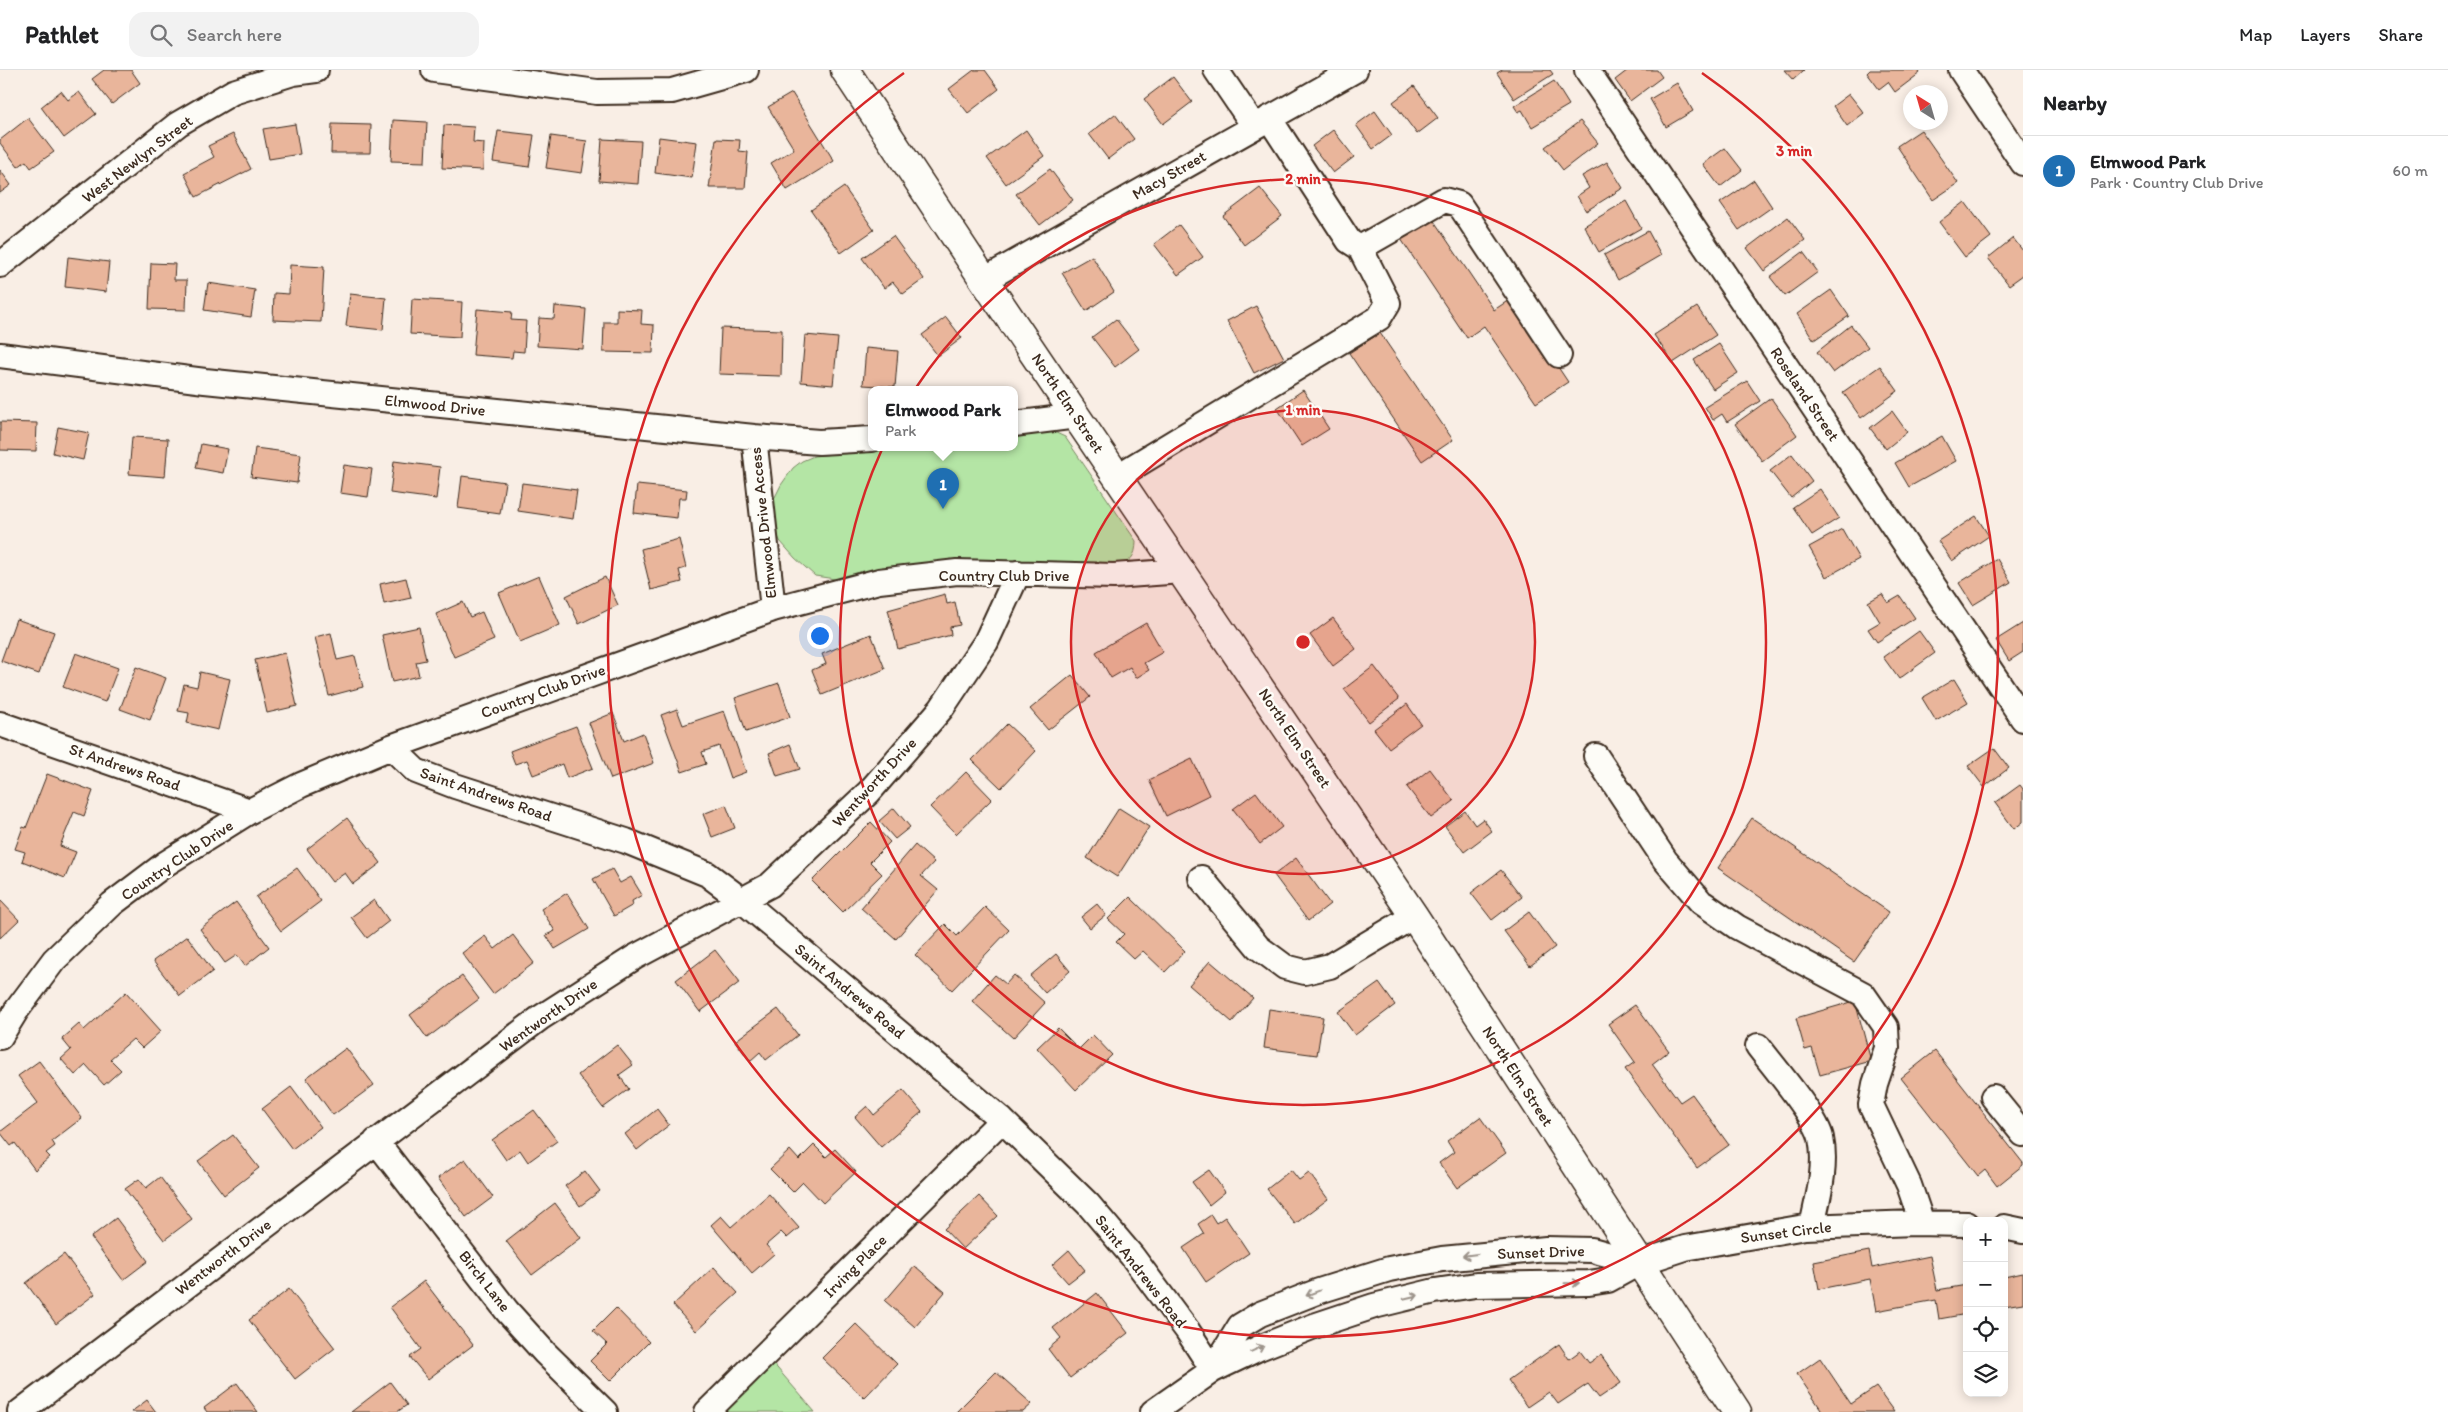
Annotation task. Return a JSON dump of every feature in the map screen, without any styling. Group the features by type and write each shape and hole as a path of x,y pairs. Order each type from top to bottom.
{"main road":[{"name":"North Elm Street","path":"845,70 984,280 1414,916 1737,1412"}],"street":[{"name":"West Newlyn Street","path":"0,265 178,124 232,92 293,73 316,70"},
{"path":"434,70 597,92 672,91 746,70"},
{"path":"1118,476 1379,318 1388,303 1360,248 1348,241 1262,122 1216,70"},
{"name":"Macy Street","path":"984,280 1355,70"},
{"name":"Roseland Street","path":"1587,70 2023,719"},
{"path":"1961,70 2023,163"},
{"path":"1360,248 1444,200 1459,204 1559,355"},
{"name":"Elmwood Drive","path":"0,355 196,380 754,437 819,442 868,439"},
{"path":"1018,423 1077,416"},
{"name":"Elmwood Drive Access","path":"754,437 773,609"},
{"name":"Country Club Drive","path":"0,1037 16,1011 54,960 112,904 166,864 250,811 301,785 391,747 773,609 879,581 957,572 1114,576 1182,571"},
{"name":"Wentworth Drive","path":"20,1412 540,1018 635,957 770,886 869,792 942,709 986,642 1018,573"},
{"name":"St Andrews Road","path":"0,724 250,811"},
{"name":"Saint Andrews Road","path":"391,747 416,770 456,786 626,841 707,874 743,901 1002,1120 1088,1204 1132,1256 1188,1330 1213,1370"},
{"path":"1596,756 1666,860 1701,902 1737,927 1863,994 1881,1019 1886,1027 1887,1048 1875,1084 1871,1105 1909,1185 1922,1223"},
{"path":"1201,878 1258,947 1285,967 1305,972 1330,966 1414,916"},
{"path":"1758,1046 1815,1122 1821,1137 1824,1158 1812,1226"},
{"path":"1992,1097 2023,1134"},
{"name":"Irving Place","path":"707,1412 1002,1120"},
{"name":"Birch Lane","path":"376,1141 507,1310 545,1353 605,1412"},
{"name":"Sunset Circle","path":"1639,1264 1685,1248 1812,1226 1963,1224"},
{"path":"2008,1228 2023,1231"},
{"name":"Sunset Drive","path":"1213,1370 1240,1326 1260,1314 1319,1291 1389,1269 1442,1259 1546,1249 1592,1250 1639,1264"},
{"name":"Sunset Drive","path":"1152,1412 1213,1370 1314,1326 1374,1306 1435,1291 1476,1285 1595,1282 1608,1280 1639,1264"}],"green space":[{"path":"1054,432 1065,437 1136,541 1135,551 1125,564 1115,567 951,561 835,579 815,576 795,558 780,541 771,519 774,499 781,485 793,468 802,461 814,456 868,451 1018,451 1018,436"},
{"path":"765,1354 815,1412 712,1412"}],"building":[{"path":"104,70 131,70 140,83 112,104 92,79"},
{"path":"974,70 985,70 999,89 968,113 949,89"},
{"path":"1502,70 1550,70 1553,74 1514,99 1497,73"},
{"path":"1628,70 1657,70 1662,77 1630,101 1615,80"},
{"path":"1784,70 1804,70 1793,80"},
{"path":"1870,70 1918,70 1920,73 1895,92 1888,82 1879,89 1867,73"},
{"path":"1173,77 1192,102 1163,124 1144,99"},
{"path":"1554,81 1569,105 1532,127 1522,110 1518,112 1514,106"},
{"path":"1677,83 1693,111 1666,127 1650,99"},
{"path":"1414,86 1438,118 1417,134 1393,102"},
{"path":"61,91 68,100 79,92 96,114 64,138 41,107"},
{"path":"792,93 834,161 787,190 771,163 794,149 768,107"},
{"path":"1849,94 1864,113 1847,126 1833,106"},
{"path":"1375,111 1392,135 1373,149 1356,125"},
{"path":"1115,114 1134,139 1108,159 1089,134"},
{"path":"28,118 54,152 31,168 26,161 18,167 0,143 0,140"},
{"path":"393,120 427,122 425,162 391,161"},
{"path":"1580,121 1598,143 1563,170 1545,147"},
{"path":"295,124 300,154 269,159 263,129"},
{"path":"332,124 371,125 370,153 331,153"},
{"path":"444,125 474,127 473,142 484,143 483,170 442,168"},
{"path":"1026,130 1044,156 1006,184 987,158"},
{"path":"1333,130 1354,157 1333,173 1312,146"},
{"path":"1921,130 1958,183 1933,200 1897,146"},
{"path":"498,131 534,135 529,167 493,162"},
{"path":"233,134 251,169 196,197 184,173 214,157 208,146"},
{"path":"551,136 587,141 582,173 546,168"},
{"path":"659,137 697,142 692,178 655,173"},
{"path":"602,139 641,141 638,184 599,181"},
{"path":"716,139 740,140 739,151 748,152 745,188 709,188"},
{"path":"1725,148 1742,170 1720,187 1703,164"},
{"path":"1607,162 1623,188 1586,211 1577,196 1589,188 1582,176"},
{"path":"1050,169 1073,200 1040,225 1016,194"},
{"path":"0,170 11,185 0,193"},
{"path":"1754,180 1772,207 1739,230 1720,203"},
{"path":"844,187 874,230 841,253 811,210"},
{"path":"1260,188 1282,216 1244,245 1223,216"},
{"path":"1626,201 1641,228 1599,252 1584,226"},
{"path":"1965,202 1991,237 1965,257 1939,222"},
{"path":"1430,215 1494,310 1512,298 1568,382 1536,403 1484,326 1467,338 1399,236"},
{"path":"1788,217 1805,240 1764,271 1747,248"},
{"path":"1179,225 1203,257 1178,275 1154,244"},
{"path":"1648,231 1661,255 1618,280 1604,255"},
{"path":"893,236 924,279 903,294 893,282 884,288 862,258"},
{"path":"2013,238 2023,251 2023,275 2009,285 1988,258"},
{"path":"1803,252 1818,272 1785,296 1770,277"},
{"path":"1092,256 1114,292 1086,311 1062,273"},
{"path":"68,257 109,262 106,292 65,287"},
{"path":"151,263 175,264 174,280 187,280 186,310 149,309"},
{"path":"290,265 324,267 321,322 273,320 274,293 289,294"},
{"path":"208,283 255,290 251,317 204,310"},
{"path":"1831,290 1849,316 1814,340 1797,314"},
{"path":"350,294 386,298 383,330 346,326"},
{"path":"412,299 462,302 460,337 410,334"},
{"path":"555,306 586,309 583,349 537,346 539,318 554,319"},
{"path":"1256,306 1284,358 1254,373 1227,321"},
{"path":"1697,307 1716,335 1673,363 1654,335"},
{"path":"477,309 512,312 511,320 526,321 524,352 513,351 512,358 473,355"},
{"path":"617,309 642,310 641,324 654,325 653,353 603,352 604,322 617,322"},
{"path":"946,317 962,338 938,356 922,335"},
{"path":"1116,319 1139,349 1115,367 1092,337"},
{"path":"1851,325 1868,347 1833,373 1817,352"},
{"path":"721,328 782,330 781,376 719,374"},
{"path":"1380,333 1453,440 1422,461 1349,353"},
{"path":"805,335 838,338 833,385 801,382"},
{"path":"1719,344 1738,373 1713,389 1694,360"},
{"path":"866,348 898,351 895,386 863,385"},
{"path":"1880,366 1898,391 1861,418 1843,392"},
{"path":"1747,381 1760,401 1727,422 1722,414 1713,420 1705,407"},
{"path":"1303,390 1329,429 1302,446 1277,408"},
{"path":"1771,398 1797,435 1762,461 1735,424"},
{"path":"1892,411 1907,432 1886,449 1870,428"},
{"path":"0,422 37,423 36,451 0,450"},
{"path":"58,427 89,433 83,460 53,453"},
{"path":"1942,436 1956,461 1909,487 1895,463"},
{"path":"132,437 168,439 165,477 129,474"},
{"path":"201,444 228,449 223,473 196,468"},
{"path":"255,448 301,454 297,483 251,477"},
{"path":"1792,454 1812,481 1791,498 1770,471"},
{"path":"394,461 440,467 436,499 390,493"},
{"path":"344,465 372,469 368,497 340,493"},
{"path":"462,476 505,482 500,514 458,508"},
{"path":"522,483 577,490 573,519 518,511"},
{"path":"637,485 687,490 686,498 679,498 677,518 634,513"},
{"path":"1820,489 1839,518 1812,535 1793,507"},
{"path":"1976,516 1989,536 1952,561 1938,541"},
{"path":"1842,529 1859,559 1826,577 1809,547"},
{"path":"679,539 686,568 679,570 682,582 651,590 641,549"},
{"path":"1997,559 2011,582 1973,605 1959,583"},
{"path":"539,576 560,625 520,642 499,593"},
{"path":"605,577 618,605 579,624 566,596"},
{"path":"406,578 411,598 384,604 380,584"},
{"path":"945,594 947,604 955,602 960,625 950,627 951,635 898,649 888,610"},
{"path":"1882,594 1888,603 1900,596 1915,618 1877,642 1868,629 1880,622 1868,602"},
{"path":"463,602 470,617 482,612 494,640 454,657 436,614"},
{"path":"1333,618 1356,649 1333,666 1310,635"},
{"path":"16,619 54,632 39,674 1,661"},
{"path":"1146,623 1163,652 1144,663 1149,670 1136,678 1130,667 1111,678 1096,652"},
{"path":"2023,623 2023,652 2009,661 1996,640"},
{"path":"419,627 426,660 416,662 419,676 392,682 382,635"},
{"path":"1919,631 1935,653 1899,679 1883,657"},
{"path":"331,633 337,660 355,656 363,687 329,696 315,637"},
{"path":"871,634 885,669 822,695 812,670 826,664 822,654"},
{"path":"76,653 118,668 105,702 63,687"},
{"path":"285,653 297,706 267,713 255,660"},
{"path":"1374,666 1399,699 1369,722 1344,689"},
{"path":"136,667 166,678 150,720 120,709"},
{"path":"200,672 230,679 218,730 187,723 189,713 178,711 184,684 197,687"},
{"path":"1072,675 1090,697 1048,730 1030,709"},
{"path":"1954,679 1968,702 1936,721 1922,698"},
{"path":"779,683 790,717 746,732 735,698"},
{"path":"1407,704 1421,724 1389,748 1374,729"},
{"path":"677,709 683,725 724,711 746,772 730,778 719,746 702,752 706,764 682,772 661,715"},
{"path":"613,713 624,741 643,733 654,763 611,779 589,723"},
{"path":"1007,724 1036,751 1001,788 972,760"},
{"path":"576,726 593,768 567,778 562,764 533,775 527,760 515,764 510,751"},
{"path":"790,744 800,769 777,776 769,753"},
{"path":"1994,748 2009,768 1984,787 1968,766"},
{"path":"1192,759 1209,795 1166,816 1149,780"},
{"path":"1430,769 1454,801 1431,818 1407,787"},
{"path":"966,772 992,799 956,834 930,807"},
{"path":"47,774 93,791 84,816 74,812 60,846 76,852 65,878 22,861 25,852 15,849 23,827 26,828"},
{"path":"2020,785 2023,789 2023,822 2014,829 1995,803"},
{"path":"1256,792 1282,827 1260,844 1233,809"},
{"path":"726,805 735,828 712,837 703,814"},
{"path":"894,808 910,827 895,839 879,821"},
{"path":"1119,808 1149,827 1117,877 1087,858"},
{"path":"1465,811 1475,825 1483,819 1492,831 1464,852 1445,826"},
{"path":"347,818 381,863 353,884 345,873 332,882 307,849"},
{"path":"1752,818 1889,912 1854,962 1718,868"},
{"path":"871,822 890,842 870,862 882,874 843,912 812,881"},
{"path":"915,845 934,862 921,876 938,890 896,939 861,908"},
{"path":"1296,858 1330,904 1308,921 1274,875"},
{"path":"297,868 321,901 281,931 256,897"},
{"path":"612,869 620,883 631,877 642,895 632,901 633,905 614,916 593,879"},
{"path":"1501,870 1522,897 1492,920 1471,893"},
{"path":"567,893 589,929 555,949 546,935 555,931 541,909"},
{"path":"1130,897 1185,951 1165,972 1143,951 1134,959 1116,942 1124,934 1108,919"},
{"path":"0,900 19,920 0,938"},
{"path":"374,900 389,921 367,938 351,917"},
{"path":"236,902 269,947 245,966 237,955 225,963 200,929"},
{"path":"1097,904 1106,915 1090,928 1081,917"},
{"path":"985,907 1009,930 952,990 915,955 945,924 957,936"},
{"path":"1529,912 1555,947 1530,966 1504,931"},
{"path":"513,935 534,963 493,994 462,953 485,936 495,949"},
{"path":"187,936 213,971 180,996 153,961"},
{"path":"715,950 740,982 700,1012 676,980"},
{"path":"1056,954 1070,971 1045,993 1030,976"},
{"path":"1210,961 1253,998 1232,1022 1189,985"},
{"path":"995,975 1006,984 1014,975 1045,1003 1013,1038 972,1001"},
{"path":"462,976 479,999 427,1038 410,1015"},
{"path":"1379,983 1395,1005 1355,1035 1338,1012"},
{"path":"126,992 161,1031 142,1048 133,1039 110,1059 121,1070 104,1085 86,1065 75,1075 61,1059 71,1050 62,1039 79,1024 84,1030"},
{"path":"1855,1001 1871,1061 1820,1075 1812,1048 1805,1050 1796,1018"},
{"path":"1635,1005 1669,1051 1652,1064 1680,1102 1692,1094 1729,1145 1697,1168 1625,1069 1635,1062 1608,1024"},
{"path":"778,1009 798,1035 766,1060 760,1052 750,1061 735,1041"},
{"path":"1269,1009 1323,1017 1317,1055 1264,1048"},
{"path":"1058,1028 1079,1049 1093,1035 1112,1055 1076,1090 1037,1048"},
{"path":"617,1045 633,1065 619,1075 629,1089 603,1108 578,1075"},
{"path":"346,1048 374,1085 333,1115 306,1078"},
{"path":"1935,1051 2023,1163 1997,1186 1985,1170 1978,1176 1901,1078"},
{"path":"39,1061 82,1118 52,1141 55,1146 46,1153 50,1157 35,1170 15,1143 11,1146 0,1132 38,1103 18,1076"},
{"path":"291,1087 321,1127 292,1149 262,1109"},
{"path":"903,1090 922,1112 881,1147 855,1117 867,1106 874,1115"},
{"path":"657,1109 669,1125 637,1150 625,1134"},
{"path":"534,1110 557,1141 528,1162 520,1150 506,1160 492,1140"},
{"path":"1480,1117 1506,1153 1457,1188 1439,1163 1454,1152 1447,1141"},
{"path":"233,1135 259,1168 224,1195 198,1161"},
{"path":"814,1145 826,1157 835,1149 856,1172 823,1203 803,1182 793,1192 770,1169 790,1150 799,1160"},
{"path":"465,1159 493,1197 466,1217 438,1178"},
{"path":"1209,1170 1225,1192 1209,1205 1192,1182"},
{"path":"1291,1170 1299,1180 1309,1173 1328,1199 1295,1224 1267,1189"},
{"path":"585,1171 600,1191 580,1206 565,1186"},
{"path":"160,1177 192,1219 164,1240 125,1189 139,1179 146,1188"},
{"path":"769,1194 799,1228 787,1238 781,1232 766,1245 774,1254 752,1273 711,1225 721,1216 731,1227"},
{"path":"979,1196 998,1216 963,1249 944,1229"},
{"path":"555,1203 581,1238 532,1275 506,1241"},
{"path":"1211,1215 1216,1223 1225,1217 1249,1253 1206,1282 1183,1248 1204,1234 1198,1224"},
{"path":"116,1218 148,1261 123,1280 91,1237"},
{"path":"1069,1250 1085,1270 1068,1283 1052,1265"},
{"path":"1869,1251 1872,1268 1930,1256 1937,1290 1963,1286 1963,1315 1939,1319 1936,1300 1876,1311 1870,1279 1819,1289 1814,1262"},
{"path":"64,1254 95,1294 56,1324 26,1283"},
{"path":"915,1266 945,1292 915,1327 885,1301"},
{"path":"714,1267 738,1293 696,1331 673,1305"},
{"path":"2023,1273 2023,1303 2008,1305 2008,1276"},
{"path":"424,1281 473,1345 428,1379 410,1357 421,1349 390,1307"},
{"path":"289,1289 335,1348 295,1379 249,1320"},
{"path":"1097,1293 1128,1333 1070,1378 1048,1349 1061,1338 1053,1328"},
{"path":"616,1308 649,1342 610,1381 590,1361 607,1344 593,1331"},
{"path":"856,1324 897,1364 864,1398 822,1358"},
{"path":"1559,1344 1569,1359 1580,1351 1589,1363 1601,1355 1621,1383 1599,1398 1588,1384 1558,1404 1549,1392 1527,1407 1508,1380"},
{"path":"1820,1358 1851,1404 1876,1387 1894,1412 1823,1412 1797,1374"},
{"path":"996,1372 1032,1404 1023,1412 956,1412"},
{"path":"390,1382 407,1405 397,1412 351,1412"},
{"path":"237,1383 258,1412 207,1412 204,1408"},
{"path":"147,1400 156,1412 131,1412"}],"place":[{"name":"Elmwood Park","path":"943,509"}]}
